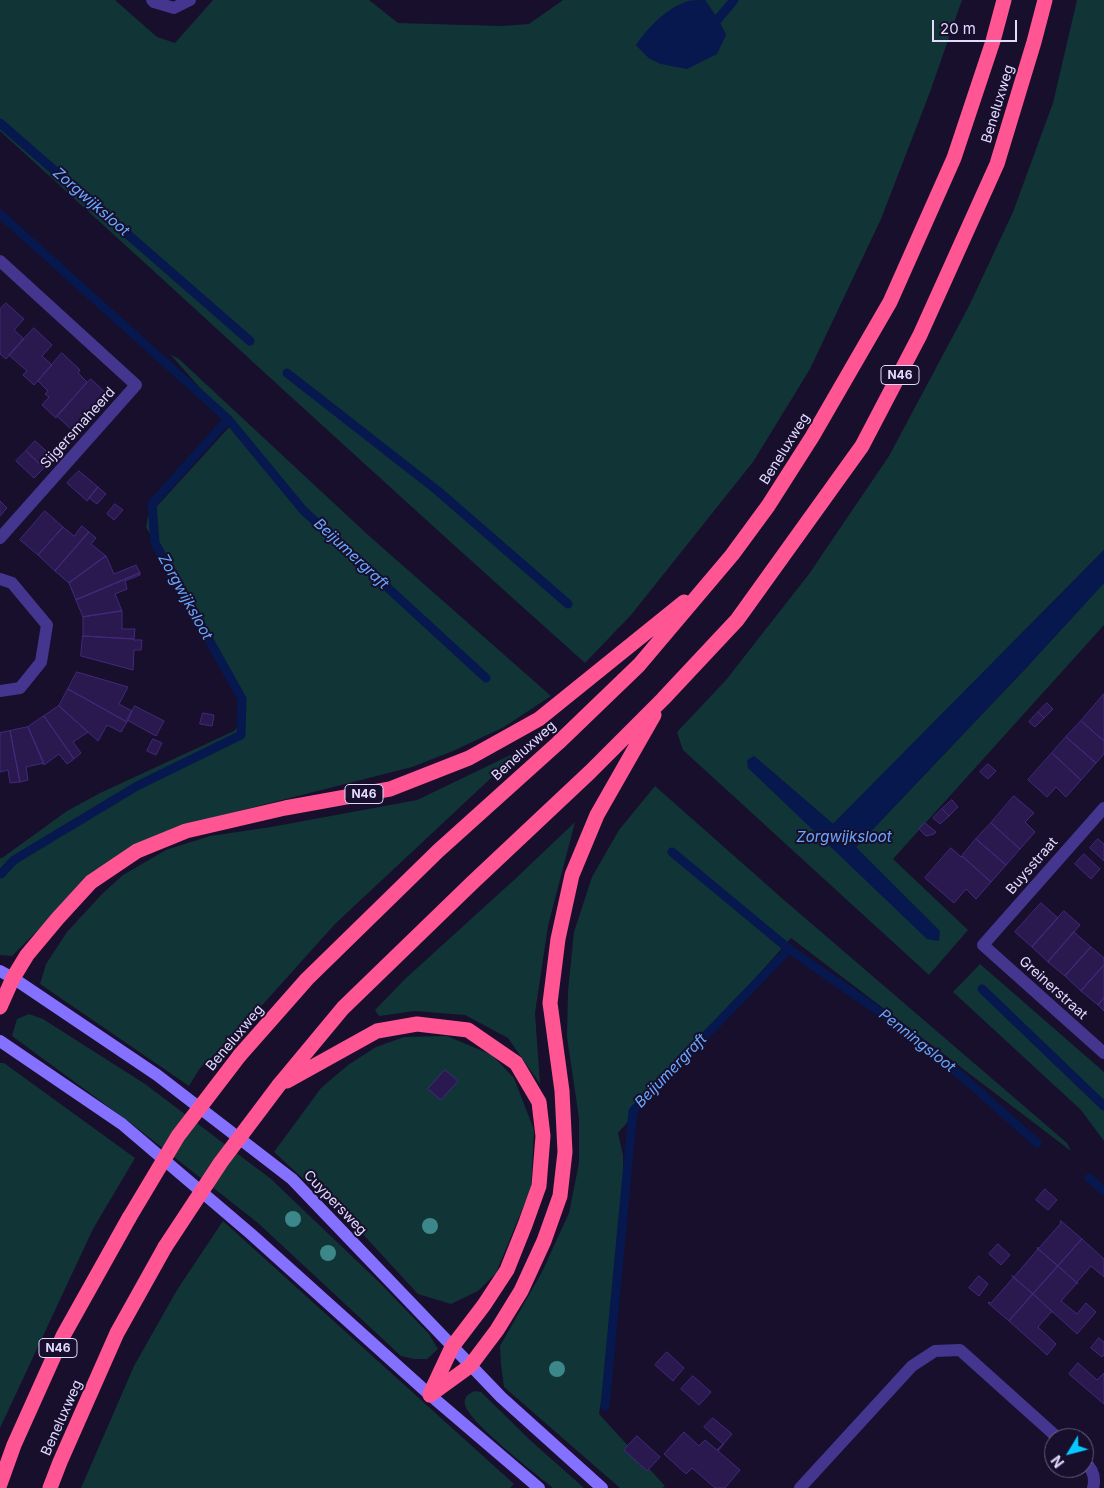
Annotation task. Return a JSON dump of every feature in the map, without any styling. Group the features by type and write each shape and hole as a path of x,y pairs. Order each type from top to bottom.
{"highway":[{"name":"Beneluxweg","path":"0,1484 14,1445 63,1336 129,1218 178,1136 240,1055 307,979 438,851 558,743 639,665 732,555 768,506 812,437 890,302 954,158 993,41 1004,0"},
{"name":"Beneluxweg","path":"50,1488 117,1333 165,1248 221,1162 279,1085 343,1008 590,772 663,699 737,620 862,446 920,335 997,164 1045,0"},
{"name":"N46","path":"0,1007 6,975 27,955 91,882 137,851 186,831 285,808 390,789 469,758 538,720 712,579"},
{"name":"N46","path":"430,1395 470,1366 497,1330 521,1290 544,1241 560,1196 565,1152 562,1091 550,1003 558,939 572,875 598,815 663,699"},
{"name":"N46","path":"279,1085 377,1031 417,1024 468,1030 516,1063 539,1102 543,1136 539,1186 507,1270 484,1306 452,1347 430,1395"}],"street":[{"path":"152,0 174,8 190,0"},
{"name":"Sijgersmaheerd","path":"0,261 136,385 0,538"},
{"path":"0,579 12,583 47,626 41,662 20,688 0,691"},
{"name":"Buysstraat","path":"982,945 1104,808"},
{"name":"Greinerstraat","path":"982,945 1104,1053"},
{"name":"Cuypersweg","path":"6,975 157,1075 292,1179 470,1366 527,1422 602,1488"},
{"path":"0,1042 122,1124 251,1234 430,1395 539,1488"},
{"path":"800,1488 912,1366 935,1351 960,1350 1047,1428"}],"green space":[{"path":"0,0 115,0 157,37 175,43 213,0 369,0 398,23 502,26 529,24 563,0 704,0 962,0 930,92 881,219 810,369 753,462 631,615 585,663 0,131","holes":["704,0 718,19 726,35 661,64 649,58 636,45 689,1"]},
{"path":"1077,0 1104,0 1104,550 833,824 754,756 940,931 855,848 1104,583 1104,625 893,859 968,930 929,975 683,750 677,732 726,680 809,574 889,456 969,306 1013,212 1053,103"},
{"path":"170,354 179,359 367,534 551,696 504,727 453,751 412,767 239,811 96,872 12,956 0,955 0,858 67,811 100,793 234,731 244,720 246,704 146,527 148,516 232,424"},
{"path":"521,750 335,924 230,1041 200,1068 189,1086 40,984 46,964 67,932 102,894 123,875 166,850 210,836 271,827 417,800"},
{"path":"655,786 784,900 1067,1143 1071,1151 791,938 618,1133 623,1155 625,1237 611,1343 599,1414 665,1486 662,1488 620,1488 504,1387 500,1346 542,1272 569,1213 579,1163 579,1118 567,1037 568,991 574,932 592,877 619,830"},
{"path":"575,822 548,926 535,1013 540,1084 508,1038 465,1015 414,1011 379,1016 375,1010 405,979"},
{"path":"980,964 1104,1072 1104,1141 1081,1110 953,992"},
{"path":"29,1014 43,1019 145,1084 271,1179 381,1284 429,1334 438,1349 427,1359 401,1356 258,1223 132,1124 12,1036 17,1019"},
{"path":"447,1036 492,1055 514,1078 534,1130 531,1188 496,1273 478,1291 451,1304 418,1294 358,1229 274,1152 321,1088 348,1065 376,1047 404,1037"},
{"path":"0,1063 4,1063 135,1158 93,1229 0,1428"},
{"path":"223,1221 514,1484 510,1488 81,1488 134,1366 177,1290"},
{"path":"475,1391 481,1392 530,1440 584,1488 553,1488 504,1448 469,1413 465,1400 467,1396"}],"water":[{"path":"705,0 726,35 717,54 687,69 661,64 649,58 636,45 652,25 665,13 688,1"},
{"name":"Zorgwijksloot","path":"1104,550 1104,583 856,847 940,931 939,941 927,939 748,768 747,760 754,756 833,824"}],"building":[{"path":"6,303 24,319 14,330 24,339 6,359 0,354 0,309"},
{"path":"34,328 52,345 42,356 52,365 34,385 23,375 27,371 9,355"},
{"path":"62,353 80,370 78,373 87,382 56,418 42,405 49,397 45,394 48,391 38,381"},
{"path":"91,379 109,396 75,433 57,416"},
{"path":"35,441 53,457 44,468 26,451"},
{"path":"26,451 44,468 34,478 16,461"},
{"path":"79,471 98,487 87,501 67,483"},
{"path":"98,487 106,494 97,504 89,498"},
{"path":"0,501 7,508 0,516"},
{"path":"115,504 123,510 114,520 107,514"},
{"path":"45,511 63,527 38,555 20,540"},
{"path":"82,526 89,532 55,571 38,555 63,527 74,536"},
{"path":"89,532 96,538 91,544 106,556 69,583 55,571"},
{"path":"106,556 114,574 136,565 140,573 76,600 69,583"},
{"path":"140,573 140,575 125,581 127,589 115,594 122,611 83,617 76,600"},
{"path":"122,611 122,629 135,629 134,639 83,636 83,617"},
{"path":"83,636 142,640 141,650 134,650 133,670 81,656"},
{"path":"77,672 128,687 119,704 132,711 127,722 68,689"},
{"path":"68,689 127,722 121,732 107,725 98,741 59,706"},
{"path":"1104,694 1104,741 1081,721"},
{"path":"1047,703 1053,709 1044,718 1038,712"},
{"path":"59,706 88,732 73,742 81,753 74,759 44,716"},
{"path":"135,706 164,721 156,736 127,720"},
{"path":"1038,712 1044,718 1035,727 1029,722"},
{"path":"203,713 214,715 212,726 200,724"},
{"path":"44,716 74,759 67,764 59,754 44,765 28,727"},
{"path":"1081,721 1104,741 1104,754 1096,763 1066,737"},
{"path":"28,727 44,763 26,767 28,780 20,782 10,731"},
{"path":"10,731 20,782 10,783 8,770 0,772 0,733"},
{"path":"1066,737 1096,763 1081,780 1052,753"},
{"path":"153,739 162,743 156,755 147,751"},
{"path":"1052,753 1081,780 1066,797 1056,787 1047,797 1028,780"},
{"path":"988,764 996,771 988,779 980,772"},
{"path":"1014,796 1034,813 1025,822 1035,832 1020,849 991,823"},
{"path":"952,800 958,807 949,816 942,809"},
{"path":"942,809 949,816 940,824 933,818"},
{"path":"925,823 936,832 934,834 926,836 919,829"},
{"path":"991,823 1020,849 1006,865 976,839"},
{"path":"976,839 1006,865 991,882 962,856"},
{"path":"1098,839 1104,844 1104,861 1090,848"},
{"path":"951,848 991,882 976,899 966,889 954,903 925,878"},
{"path":"1084,854 1100,869 1091,879 1075,864"},
{"path":"1041,903 1058,918 1032,947 1015,932"},
{"path":"1064,911 1080,925 1048,962 1032,947"},
{"path":"1074,932 1091,947 1065,976 1048,962"},
{"path":"1091,947 1104,958 1104,965 1081,991 1065,976"},
{"path":"1104,965 1104,998 1098,1005 1081,991"},
{"path":"1104,998 1104,1011 1098,1005"},
{"path":"445,1070 458,1081 441,1100 428,1089"},
{"path":"1045,1189 1057,1200 1048,1210 1036,1200"},
{"path":"1061,1221 1082,1239 1058,1266 1037,1248"},
{"path":"1082,1239 1104,1259 1104,1277 1091,1266 1077,1282 1078,1284 1058,1266"},
{"path":"998,1244 1010,1255 1001,1265 989,1254"},
{"path":"1037,1248 1058,1266 1033,1294 1012,1276 1014,1277"},
{"path":"1058,1266 1077,1283 1061,1301 1077,1314 1086,1303 1096,1312 1077,1334 1033,1294"},
{"path":"979,1276 988,1284 979,1296 969,1288"},
{"path":"1012,1276 1033,1294 1009,1321 988,1303 991,1303 1013,1278"},
{"path":"1033,1294 1053,1312 1038,1327 1056,1344 1047,1355 1009,1321"},
{"path":"1099,1338 1104,1342 1104,1355 1102,1357 1091,1348"},
{"path":"667,1352 684,1368 673,1381 655,1365"},
{"path":"1078,1363 1097,1380 1104,1373 1104,1404 1069,1374"},
{"path":"693,1376 711,1392 699,1405 681,1389"},
{"path":"713,1418 732,1434 718,1451 740,1470 725,1488 715,1488 692,1468 686,1474 664,1454 684,1432 699,1446 705,1440 717,1450 723,1444 704,1427"},
{"path":"637,1436 660,1457 647,1471 624,1450"}],"waterway":[{"path":"718,19 734,0"},
{"name":"Zorgwijksloot","path":"0,123 250,341"},
{"name":"Beijumergraft","path":"0,214 228,419 303,510 486,678"},
{"name":"Zorgwijksloot","path":"287,373 438,491 568,604"},
{"name":"Zorgwijksloot","path":"1,874 14,860 137,786 241,735 242,699 155,543 152,504 228,419"},
{"name":"Penningsloot","path":"672,852 789,949 883,1014 965,1079 1037,1143"},
{"name":"Beijumergraft","path":"605,1406 633,1111 789,949"},
{"path":"982,989 1104,1106"},
{"path":"1089,1178 1104,1191"}]}
